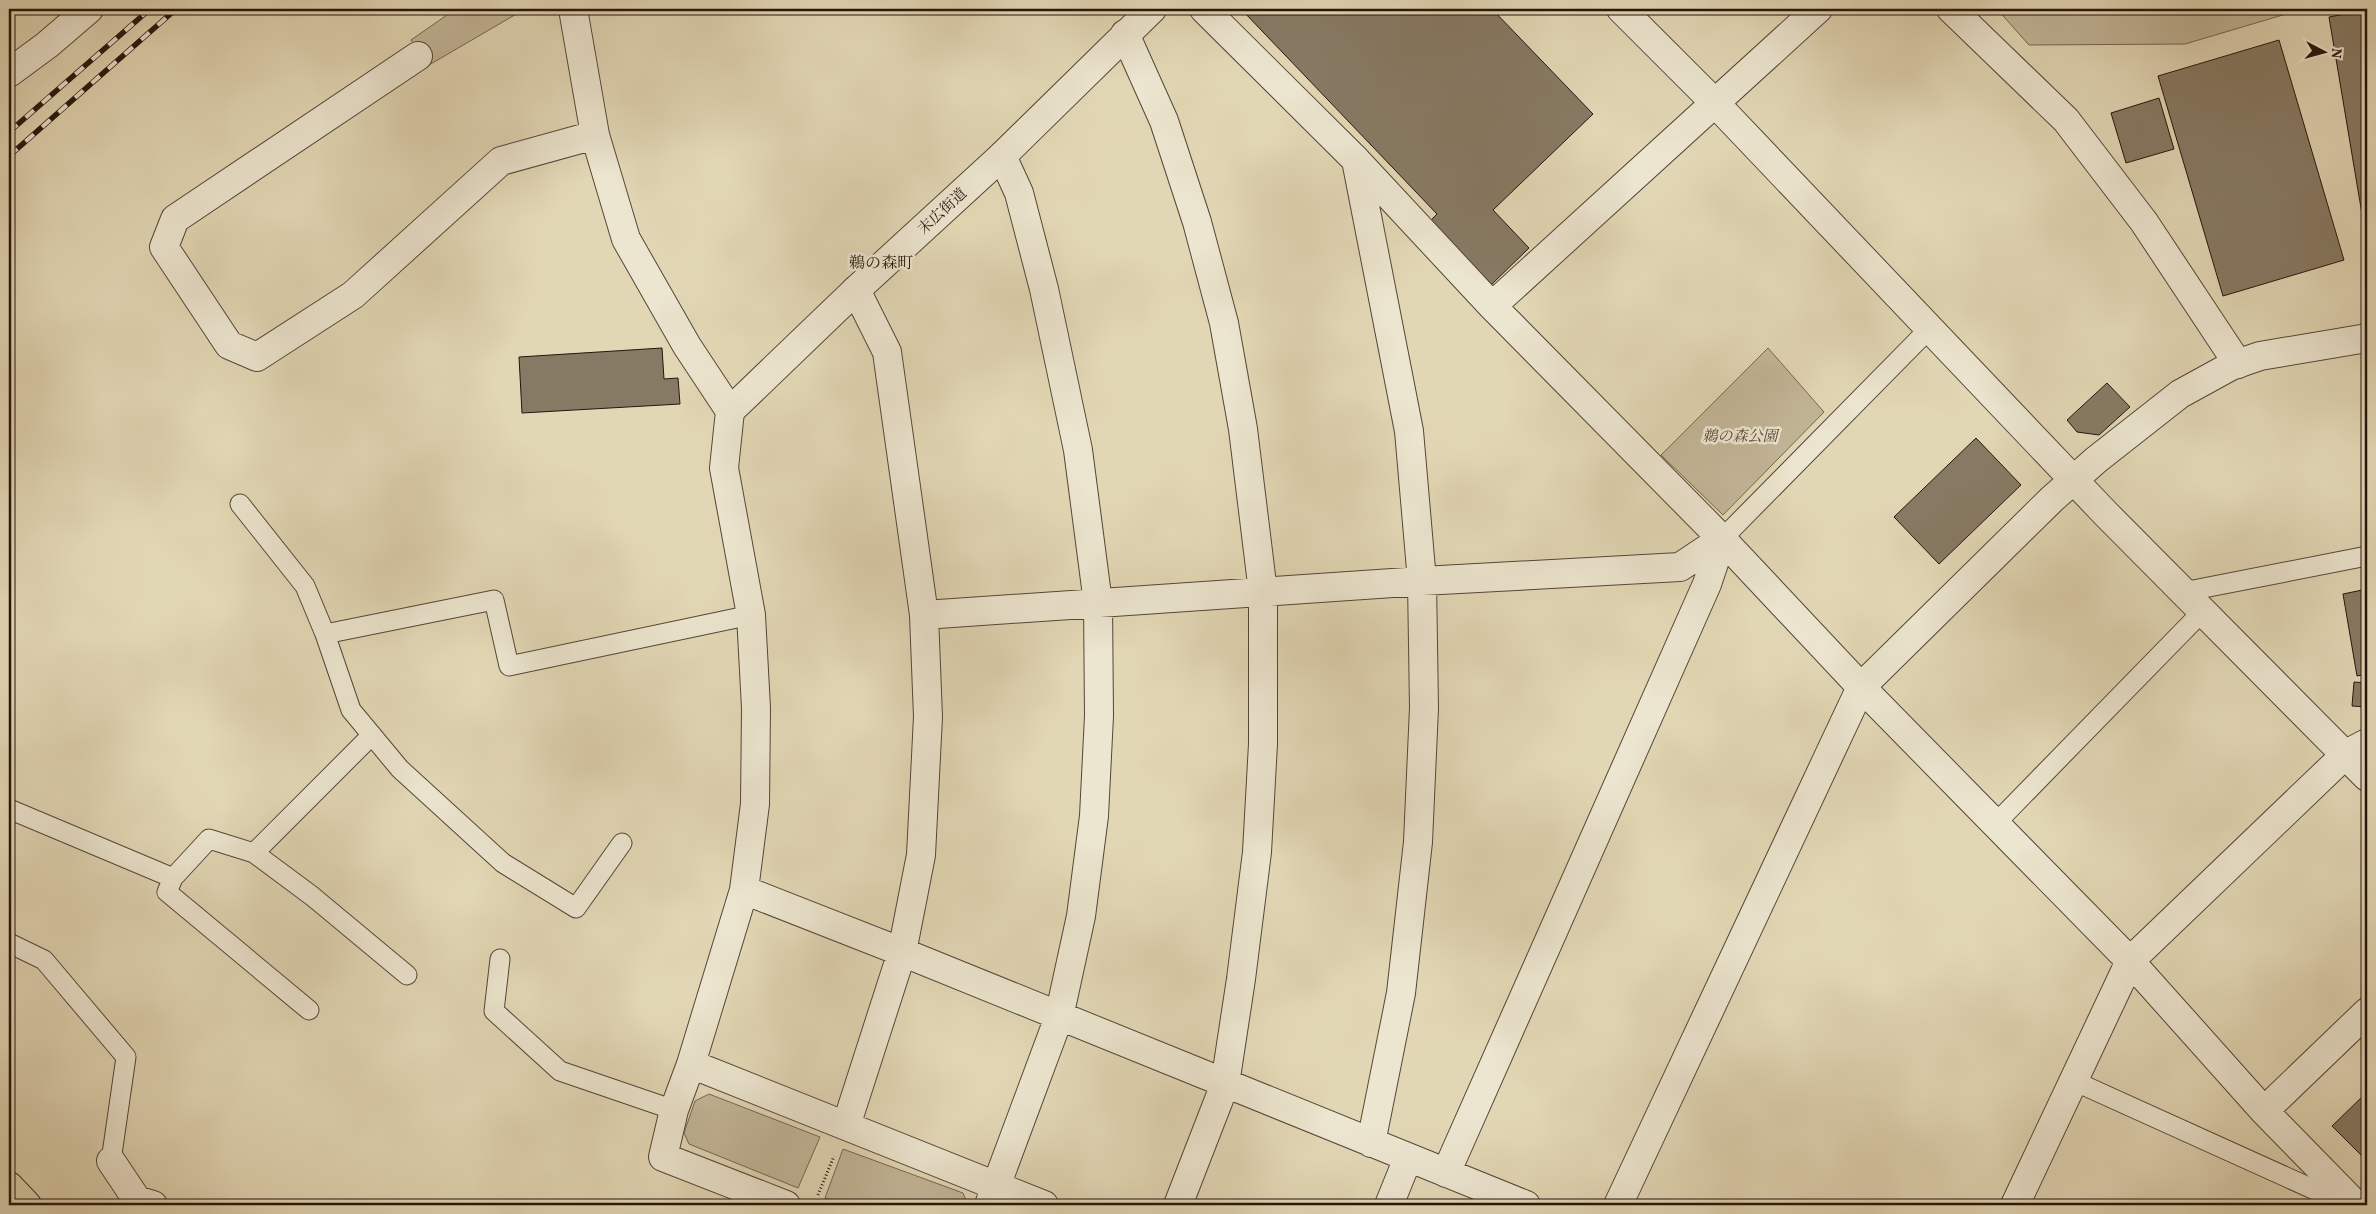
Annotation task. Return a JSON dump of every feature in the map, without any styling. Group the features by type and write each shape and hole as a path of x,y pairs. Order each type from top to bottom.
{"highway":[{"path":"9,1186 26,1205"}],"street":[{"path":"9,73 47,45 89,9"},
{"path":"573,9 595,135 626,239 688,346 730,411 724,468 750,615 756,708 755,804 744,890 691,1064 674,1110 664,1158 786,1205"},
{"name":"末広街道","path":"730,411 856,290 1002,156 1152,9"},
{"path":"1204,9 1356,160 1492,306 1722,539 1861,687 2130,961 2264,1111 2355,1205"},
{"path":"1621,9 1715,103 2074,481 2202,612 2357,749 2367,777"},
{"path":"1492,306 1818,9"},
{"path":"1951,9 2066,120 2144,222 2238,364"},
{"path":"1125,34 1164,122 1197,222 1224,323 1243,429 1263,592 1262,744 1257,852 1226,1084 1178,1205"},
{"path":"418,56 175,219 164,247 230,345 257,357 353,295 501,160 595,135"},
{"path":"992,1196 1059,1017 1081,916 1094,816 1099,716 1098,603 1078,450 1044,289 1019,193 1002,156"},
{"path":"1356,160 1409,431 1422,581 1424,708 1418,842 1401,993 1371,1143"},
{"path":"846,1126 902,952 921,855 928,717 924,615 887,352 856,290"},
{"path":"1618,1205 1861,687 2052,499 2096,460 2180,394 2238,364 2286,351 2367,338"},
{"path":"924,615 1422,581 1680,567 1722,539"},
{"path":"1446,1173 1707,584 1722,539"},
{"path":"2016,1205 2130,961 2357,749"},
{"path":"744,890 902,952 1526,1205"},
{"path":"2264,1111 2367,1012"},
{"path":"691,1064 846,1126 992,1196 1044,1205"},
{"path":"1389,1205 1408,1158"},
{"path":"111,1161 136,1200 153,1205"}],"lane":[{"path":"1722,539 1930,328"},
{"path":"240,504 305,586 326,634 351,710 400,768 503,863 576,908 622,843"},
{"path":"2184,592 2367,556"},
{"path":"326,634 494,600 509,666 750,615"},
{"path":"1995,824 2202,612"},
{"path":"254,853 372,735"},
{"path":"9,809 174,878"},
{"path":"309,1010 167,892 174,878 209,839 254,853 312,896 407,975"},
{"path":"9,943 44,960 126,1057 111,1161"},
{"path":"500,959 494,1011 560,1072 674,1110"},
{"path":"2074,1081 2337,1200 2355,1205"}],"path":[{"path":"817,1196 846,1126"}],"green space":[{"path":"442,9 525,9 429,65 411,40 447,15"},
{"path":"1997,9 2303,9 2185,44 2029,45"},
{"name":"鵜の森公園","path":"1768,348 1824,412 1723,515 1661,455"},
{"path":"709,1094 820,1137 798,1188 689,1144 684,1133 695,1101"},
{"path":"843,1149 963,1193 968,1205 843,1205 825,1198"}],"building":[{"path":"1241,9 1492,9 1593,114 1493,210 1529,248 1488,288 1427,224 1437,214"},
{"path":"2367,10 2367,244 2329,17"},
{"path":"2279,40 2344,260 2223,296 2158,76"},
{"path":"2159,98 2174,149 2126,163 2111,113"},
{"path":"662,348 664,379 678,378 680,404 522,413 519,357"},
{"path":"2107,383 2130,407 2099,435 2077,432 2067,420"},
{"path":"1976,438 2021,485 1939,564 1894,517"},
{"path":"2367,589 2367,674 2357,676 2343,594"},
{"path":"2354,682 2367,683 2367,707 2352,706"},
{"path":"2364,1095 2367,1098 2367,1161 2332,1126"}],"railway":[{"path":"9,132 150,9"},
{"path":"9,156 176,9"}],"district":[{"name":"鵜の森町","path":"881,262"}]}
